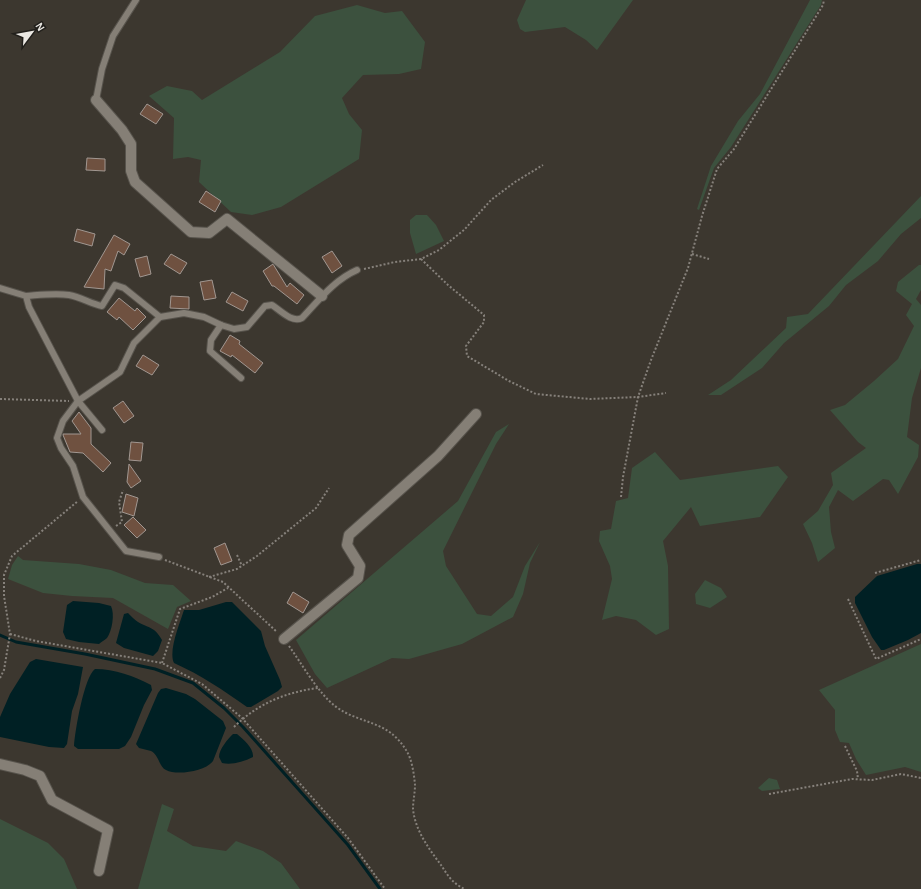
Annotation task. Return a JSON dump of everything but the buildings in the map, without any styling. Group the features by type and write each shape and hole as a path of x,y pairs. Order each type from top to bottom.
{"street":[{"path":"96,100 122,130 131,144 131,171 135,182 191,232 209,233 227,219 322,296"},
{"path":"284,639 358,578 360,566 346,545 348,534 438,456 476,414"},
{"path":"0,764 25,770 40,776 52,800 108,830 99,871"}],"lane":[{"path":"96,100 102,68 113,36 136,0"},
{"path":"159,557 126,551 83,497 73,466 61,448 57,438 63,421 78,401 120,372 134,343 160,316 184,313 204,317 234,329 247,327 265,306 272,305 292,319 298,320 302,318 322,296 345,275 356,270"},
{"path":"0,288 26,296 56,294 71,296 102,306 115,285 124,288 160,316"},
{"path":"26,296 28,307 78,401 102,430"},
{"path":"221,325 211,340 210,351 241,378"}],"path":[{"path":"621,497 623,477 638,397 651,360 688,268 717,169 734,149 823,6 824,0"},
{"path":"356,270 395,262 421,259 439,250 464,230 491,200 515,182 543,165"},
{"path":"692,254 710,259"},
{"path":"421,259 448,285 484,315 484,322 466,346 467,356 510,381 536,394 590,399 638,397 666,393"},
{"path":"0,399 78,401"},
{"path":"208,577 237,569 258,556 316,508 329,488"},
{"path":"110,530 122,522 120,502 123,490"},
{"path":"0,678 4,670 10,634 4,596 4,575 12,556 83,497"},
{"path":"237,555 242,566"},
{"path":"159,557 223,582 284,639 318,688 335,706 392,732 407,752 414,773 415,786 413,810 416,823 428,847 444,870 454,882 464,889"},
{"path":"875,573 921,560"},
{"path":"162,663 180,609 212,597 228,588"},
{"path":"848,599 876,659 921,639"},
{"path":"10,634 36,641 162,663 202,684 242,718 348,838 385,889"},
{"path":"234,727 242,718 273,699 298,691 318,688"},
{"path":"845,746 857,771 858,779"},
{"path":"769,794 852,779 872,780 901,774 921,778"}],"green space":[{"path":"526,0 633,0 597,50 586,40 565,27 525,32 520,29 517,20"},
{"path":"810,0 822,0 821,5 731,147 714,168 699,210 697,209 711,166 738,121 760,94"},
{"path":"357,5 385,13 402,11 425,42 421,69 399,74 363,75 342,98 349,114 362,130 359,159 281,207 252,215 231,212 199,182 201,160 188,157 173,159 174,118 149,96 167,86 192,91 202,100 280,52 315,16"},
{"path":"921,196 921,218 901,234 878,261 846,285 829,306 784,343 762,368 721,395 708,395 731,380 786,328 787,317 808,314"},
{"path":"416,215 427,215 436,225 444,241 416,254 410,233 410,220"},
{"path":"921,265 921,290 916,299 921,305 921,368 912,398 907,437 919,445 918,457 898,494 889,480 883,479 853,501 838,490 829,507 831,532 835,548 818,562 812,543 803,524 818,511 833,485 831,473 866,448 858,442 830,410 845,405 898,359 914,326 906,315 912,304 896,291 898,282"},
{"path":"509,424 496,444 443,551 446,566 477,614 491,616 513,597 525,566 540,542 530,563 523,594 513,617 462,644 409,659 392,658 327,688 315,674 296,640 458,501 496,432"},
{"path":"655,452 680,480 778,466 788,477 760,517 700,526 691,507 663,541 668,566 669,629 656,635 636,620 616,616 602,620 612,579 610,566 599,541 600,531 611,529 616,501 628,498 632,468"},
{"path":"18,556 23,560 79,564 111,570 145,583 173,585 191,601 177,607 168,629 113,598 43,593 8,579 12,565"},
{"path":"705,580 721,588 727,597 710,608 696,604 695,594"},
{"path":"921,644 921,772 905,767 866,775 856,759 849,743 840,742 835,730 835,710 819,690"},
{"path":"769,778 777,780 780,789 762,791 758,788"},
{"path":"162,804 174,809 167,831 193,846 226,851 236,841 263,851 281,863 300,889 138,889"},
{"path":"0,819 48,843 64,859 77,889 0,889"}],"water":[{"path":"921,564 921,633 908,640 881,650 872,637 855,603 855,597 877,576"},
{"path":"73,601 99,603 111,606 113,618 110,631 107,638 99,644 66,639 63,632 67,605"},
{"path":"226,602 232,602 261,631 265,646 282,687 251,707 247,707 212,683 174,663 172,651 173,644 184,610 199,610"},
{"path":"128,613 138,622 152,628 162,640 158,651 153,656 124,648 116,643 124,614"},
{"path":"36,659 83,667 78,694 72,711 67,744 64,748 49,747 0,737 0,717 10,694 30,662"},
{"path":"95,669 110,670 124,674 151,685 152,690 131,737 125,746 119,749 78,749 74,746 78,717 87,682"},
{"path":"166,688 186,694 195,699 223,721 226,728 213,761 209,765 191,772 171,772 162,766 154,753 139,748 136,744 158,693 161,689"},
{"path":"233,734 237,734 248,744 252,750 253,757 238,763 222,763 219,757 220,751 226,741"}],"waterway":[{"path":"0,635 16,642 85,654 155,669 193,683 224,708 243,727 348,845 380,889"}]}
